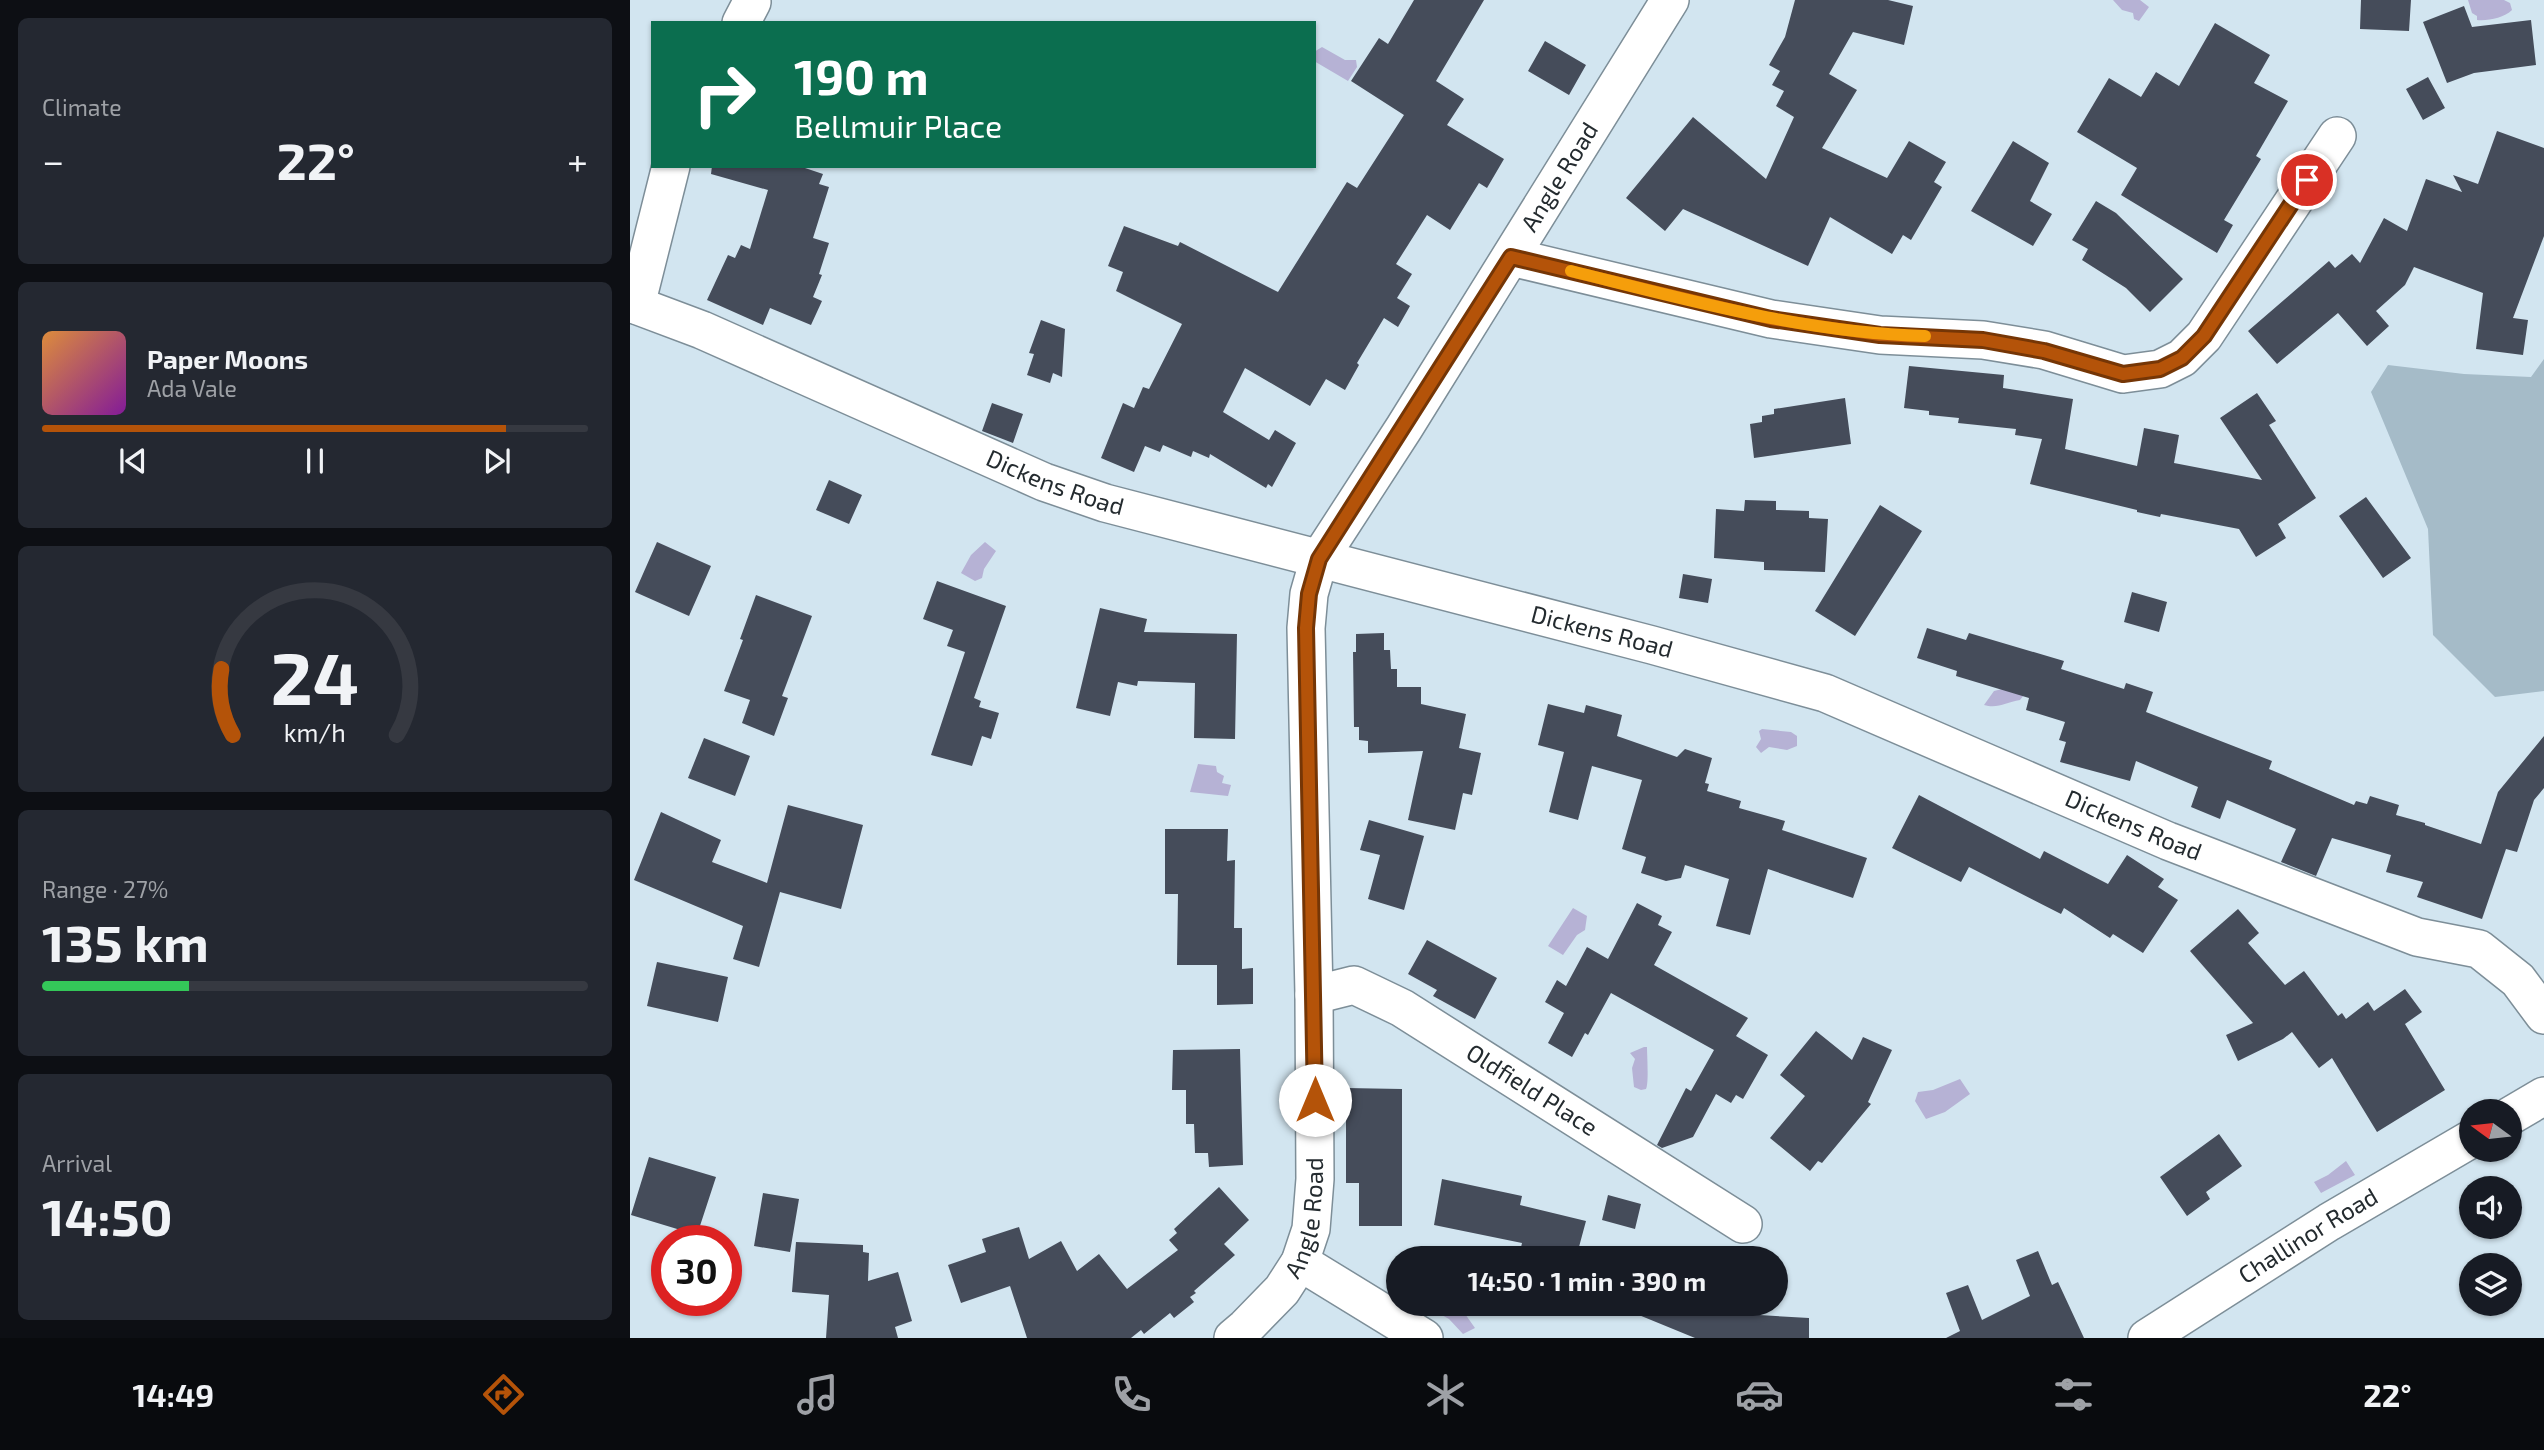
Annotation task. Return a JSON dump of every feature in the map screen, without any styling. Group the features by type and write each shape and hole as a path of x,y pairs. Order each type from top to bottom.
{"street":[{"name":"Angle Road","path":"1233,1338 1282,1290 1300,1262 1311,1228 1315,1180 1314,995 1306,628 1309,594 1319,559 1671,0"},
{"path":"1511,257 1771,319 1880,335 1983,340 2044,351 2123,374 2160,369 2182,358 2204,336 2337,136"},
{"path":"633,304 670,168"},
{"name":"Dickens Road","path":"633,304 702,330 1044,482 1105,503 1652,645 1825,693 2180,845 2417,937 2479,949 2518,980 2544,1015"},
{"name":"Oldfield Place","path":"1314,995 1354,985 1402,1008 1743,1224"},
{"path":"2522,1109 2544,1096"},
{"name":"Challinor Road","path":"2147,1338 2329,1222 2459,1146"},
{"path":"1300,1262 1424,1338"}],"shaded area":[{"path":"2113,0 2140,0 2149,7 2139,21 2134,19 2133,13 2122,10"},
{"path":"2468,0 2504,0 2510,3 2512,10 2496,18 2477,20"},
{"path":"1322,47 1345,60 1356,60 1357,67 1348,81 1316,62 1316,51"},
{"path":"2544,359 2544,691 2495,697 2433,635 2428,529 2371,392 2388,365 2464,374 2531,377"},
{"path":"985,542 996,551 984,569 982,578 975,581 961,573 971,555"},
{"path":"2006,688 2024,695 2020,700 2002,705 1984,705 1994,691"},
{"path":"1759,731 1791,732 1797,736 1797,746 1787,750 1769,747 1761,753 1756,747 1761,739"},
{"path":"1198,764 1216,766 1217,772 1224,776 1222,783 1231,785 1228,796 1190,792"},
{"path":"1573,908 1587,916 1585,930 1577,935 1563,955 1548,946"},
{"path":"1647,1047 1647,1081 1646,1089 1641,1090 1634,1087 1632,1068 1635,1059 1630,1053"},
{"path":"1960,1079 1970,1094 1945,1112 1926,1119 1915,1101 1918,1092 1933,1090"},
{"path":"2346,1161 2355,1175 2321,1193 2314,1182"},
{"path":"1444,1316 1466,1316 1475,1328 1463,1334"}],"building":[{"path":"1414,0 1484,0 1436,81 1464,99 1447,125 1504,159 1487,188 1479,183 1450,230 1427,215 1396,264 1412,274 1397,298 1410,306 1398,327 1384,318 1357,363 1359,365 1345,390 1326,379 1310,406 1245,368 1223,412 1269,440 1275,430 1296,443 1272,487 1268,484 1266,488 1210,454 1209,458 1193,451 1191,457 1163,445 1160,452 1145,446 1134,472 1101,458 1123,403 1134,408 1143,387 1149,389 1182,324 1116,291 1123,272 1108,266 1124,226 1178,246 1180,242 1278,292 1347,182 1357,188 1404,115 1351,81 1379,38 1388,44"},
{"path":"1795,0 1888,0 1913,6 1904,45 1853,32 1829,74 1857,90 1822,148 1887,178 1909,141 1946,162 1934,182 1942,187 1911,240 1903,235 1892,254 1830,217 1808,266 1683,209 1665,231 1626,198 1693,117 1766,179 1794,117 1776,106 1784,91 1772,85 1780,71 1769,65 1785,37"},
{"path":"2361,0 2411,0 2409,31 2360,29"},
{"path":"2464,6 2472,27 2531,20 2536,65 2474,73 2447,83 2423,22"},
{"path":"2215,23 2270,55 2254,83 2288,101 2256,156 2261,159 2224,220 2233,225 2217,253 2121,195 2137,168 2077,132 2109,78 2141,97 2156,72 2179,86"},
{"path":"1545,41 1586,65 1569,95 1528,71"},
{"path":"2428,77 2445,108 2423,120 2406,89"},
{"path":"2497,131 2544,148 2544,236 2513,318 2528,320 2523,355 2476,349 2483,293 2414,267 2405,285 2376,311 2389,326 2367,346 2338,313 2277,364 2248,331 2329,261 2335,268 2352,254 2360,263 2384,218 2407,231 2426,179 2462,192 2453,175 2478,184"},
{"path":"2013,141 2049,163 2030,201 2052,214 2033,246 1971,211"},
{"path":"712,168 805,168 823,174 819,184 829,187 813,238 829,243 819,274 822,275 813,297 822,301 811,325 770,308 763,325 707,300 728,255 735,258 741,245 750,249 768,190 711,174"},
{"path":"2096,201 2116,213 2183,279 2150,312 2126,288 2082,260 2088,249 2072,240"},
{"path":"1041,320 1065,329 1062,377 1053,373 1050,383 1027,375 1034,354 1029,353"},
{"path":"1909,366 2004,375 2003,388 2073,399 2065,449 2137,466 2144,428 2179,435 2174,463 2262,480 2220,418 2257,393 2276,421 2269,425 2316,498 2278,524 2286,538 2256,557 2239,529 2161,514 2160,517 2030,484 2042,439 2015,435 2016,429 1958,423 1959,418 1929,415 1929,411 1904,408"},
{"path":"1845,398 1851,444 1754,458 1750,424 1762,422 1762,416 1774,414 1774,409"},
{"path":"992,403 1023,414 1013,443 982,431"},
{"path":"829,480 862,495 849,524 816,510"},
{"path":"2366,497 2411,558 2383,578 2339,516"},
{"path":"1745,500 1776,501 1776,510 1809,511 1809,518 1828,519 1825,572 1764,570 1764,562 1714,558 1716,509 1744,511"},
{"path":"1880,505 1922,531 1855,636 1815,611"},
{"path":"657,542 711,566 689,616 635,592"},
{"path":"1683,574 1712,579 1708,603 1679,598"},
{"path":"937,581 1006,606 974,698 981,701 979,707 999,713 991,739 982,736 972,766 931,755 965,652 947,646 953,630 923,619"},
{"path":"2132,592 2167,602 2159,632 2124,622"},
{"path":"756,595 812,616 782,696 788,698 774,736 742,723 750,700 724,691"},
{"path":"1100,608 1147,619 1144,632 1237,634 1235,739 1194,738 1195,683 1138,681 1137,686 1118,682 1110,716 1076,708"},
{"path":"1927,628 1966,640 1969,633 2064,661 2061,669 2124,689 2126,683 2153,692 2146,712 2272,761 2269,769 2354,805 2356,801 2367,804 2370,796 2399,805 2396,815 2481,844 2498,792 2544,736 2544,788 2534,800 2517,852 2506,849 2482,919 2417,897 2423,882 2386,872 2391,855 2332,838 2316,876 2281,862 2296,829 2227,800 2220,819 2191,807 2198,787 2136,761 2130,781 2060,762 2066,742 2059,740 2065,722 2026,710 2029,698 1956,676 1957,671 1917,658"},
{"path":"1384,633 1384,650 1390,650 1391,669 1397,669 1397,687 1421,687 1421,704 1466,714 1459,748 1481,753 1472,795 1463,793 1455,830 1408,820 1423,751 1368,753 1368,741 1359,740 1359,727 1354,727 1353,652 1356,652 1356,634"},
{"path":"1548,704 1584,713 1586,705 1622,715 1617,736 1677,757 1685,749 1712,758 1705,783 1709,784 1707,791 1741,801 1739,808 1785,821 1782,830 1867,858 1853,898 1768,869 1750,935 1716,926 1729,879 1685,865 1681,878 1666,881 1641,873 1646,857 1622,849 1642,780 1592,766 1578,820 1549,812 1564,752 1538,745"},
{"path":"704,738 750,756 735,796 688,778"},
{"path":"1919,795 2040,859 2044,851 2108,884 2127,855 2164,879 2158,887 2178,900 2143,953 2113,934 2110,938 2064,908 2061,914 1969,867 1961,882 1892,848"},
{"path":"788,805 863,825 841,909 780,892 759,967 733,959 743,926 634,880 661,812 721,840 712,862 767,883"},
{"path":"1369,820 1424,836 1404,910 1368,899 1380,855 1360,850"},
{"path":"1165,829 1228,829 1227,861 1235,860 1234,928 1242,928 1242,969 1253,968 1253,1004 1217,1005 1217,965 1177,965 1178,894 1165,894"},
{"path":"1637,903 1662,916 1658,925 1672,932 1654,965 1748,1018 1736,1036 1768,1055 1743,1099 1736,1095 1731,1103 1716,1094 1693,1137 1662,1148 1657,1145 1686,1088 1691,1091 1714,1050 1611,993 1588,1035 1585,1033 1572,1057 1548,1043 1564,1013 1545,1002 1557,980 1566,986 1587,947 1608,959"},
{"path":"2238,909 2259,933 2248,943 2285,985 2304,971 2338,1016 2342,1013 2346,1019 2368,1002 2374,1011 2405,989 2422,1012 2405,1024 2445,1090 2377,1132 2332,1058 2319,1068 2292,1032 2238,1061 2226,1035 2253,1023 2190,951"},
{"path":"1427,940 1497,978 1475,1019 1433,996 1437,990 1408,974"},
{"path":"657,962 728,977 718,1022 647,1006"},
{"path":"1816,1031 1852,1060 1863,1037 1892,1050 1868,1102 1871,1104 1822,1163 1818,1161 1810,1171 1770,1138 1805,1096 1780,1075"},
{"path":"1240,1049 1243,1165 1209,1167 1208,1153 1195,1153 1194,1124 1186,1124 1186,1090 1172,1090 1173,1050"},
{"path":"1346,1088 1402,1089 1402,1226 1359,1226 1359,1183 1346,1183"},
{"path":"2219,1134 2242,1166 2206,1192 2210,1199 2187,1216 2160,1177"},
{"path":"649,1157 716,1177 700,1225 664,1225 631,1215"},
{"path":"1442,1179 1522,1196 1520,1205 1586,1221 1579,1246 1521,1246 1522,1243 1434,1225"},
{"path":"1219,1187 1249,1220 1224,1244 1235,1255 1194,1291 1196,1293 1190,1297 1194,1302 1174,1318 1170,1313 1144,1334 1141,1330 1131,1338 1027,1338 1010,1286 961,1303 948,1265 986,1252 982,1239 1019,1227 1029,1259 1061,1241 1077,1271 1099,1254 1127,1289 1178,1250 1169,1240 1177,1233 1174,1229"},
{"path":"763,1193 799,1199 790,1252 754,1246"},
{"path":"1608,1195 1641,1204 1635,1229 1602,1220"},
{"path":"796,1242 863,1245 863,1252 869,1253 868,1281 898,1272 912,1321 895,1327 898,1338 826,1338 829,1295 792,1292"},
{"path":"2038,1251 2052,1285 2058,1282 2084,1338 1946,1338 1960,1331 1946,1293 1968,1285 1982,1320 2030,1296 2016,1260"},
{"path":"1641,1316 1809,1318 1809,1338 1695,1338"}],"slow traffic":[{"path":"1571,271 1771,319 1880,335 1925,336"}],"route":[{"path":"1315,1100 1306,628 1309,594 1319,559 1511,257 1771,319 1880,335 1983,340 2044,351 2123,374 2160,369 2182,358 2204,336 2307,180"}]}
